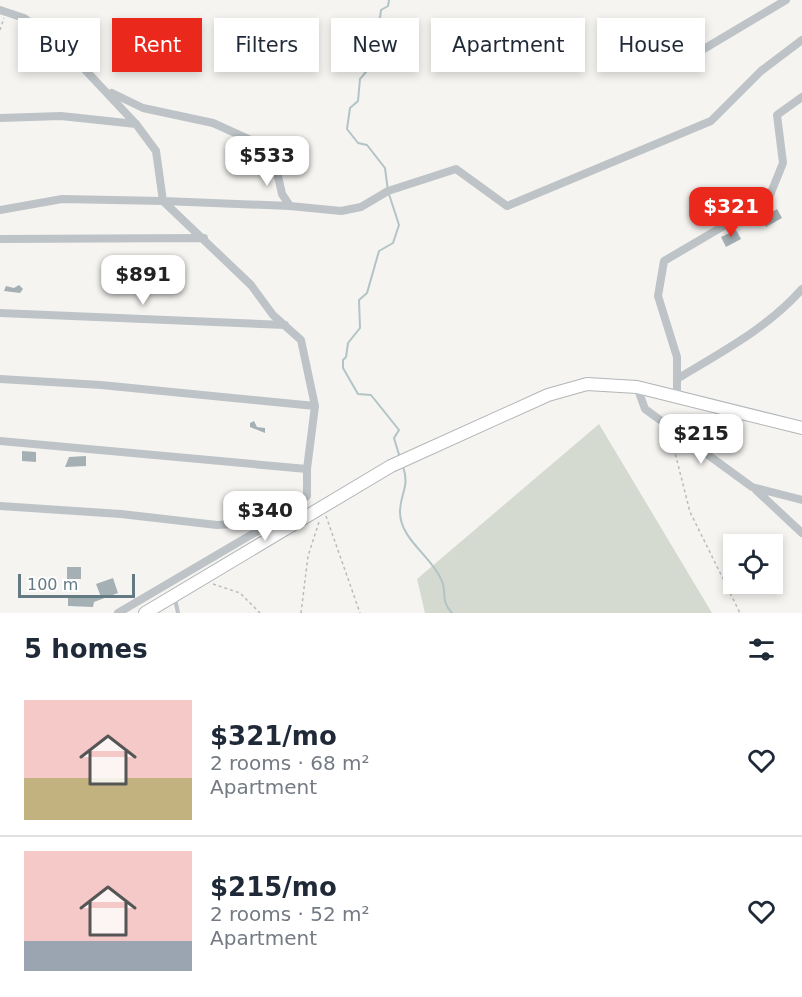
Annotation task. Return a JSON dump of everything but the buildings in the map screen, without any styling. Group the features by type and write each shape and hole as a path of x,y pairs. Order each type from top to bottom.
{"highway":[{"path":"145,613 392,466 548,395 586,384 637,387 802,428"}],"street":[{"path":"705,48 786,0"},
{"path":"3,12 24,18 73,57 108,91 156,151 163,201 251,285 273,315 301,340 305,348 315,406 307,469 307,496 273,522 118,613"},
{"path":"0,210 62,199 290,206 341,212 361,207 388,191 456,169 507,206 711,121 761,71 802,40"},
{"path":"108,91 143,108 213,123 266,147 273,154 282,194 290,206"},
{"path":"677,397 677,357 658,296 664,261 768,200 783,163 777,115 802,97"},
{"path":"0,118 61,116 136,124"},
{"path":"0,239 204,238"},
{"path":"677,379 740,341 785,309 802,289"},
{"path":"0,313 285,325"},
{"path":"0,379 101,385 315,406"},
{"path":"637,387 645,409 752,487 777,507 802,533"},
{"path":"0,441 307,469"},
{"path":"752,487 802,500"},
{"path":"0,506 121,514 217,525 273,522"}],"lane":[{"path":"174,596 178,613"}],"path":[{"path":"0,30 3,12"},
{"path":"671,436 690,512 740,613"},
{"path":"301,613 308,556 323,507"},
{"path":"323,507 360,613"},
{"path":"201,579 240,593 260,613"}],"shaded area":[{"path":"599,424 712,613 425,613 417,579"}],"waterway":[{"path":"389,0 388,6 381,10 380,18 368,25 366,32 370,39 368,44 363,44 365,50 353,61 355,68 366,72 360,79 358,101 350,108 347,129 358,143 367,145 385,168 388,191 399,225 393,243 379,251 367,293 359,300 360,328 348,343 343,368 358,394 371,395 399,430 394,438 400,458"},
{"path":"403,466 405,485 400,505 401,522 410,539 436,571 443,584 446,604 452,613"}]}
